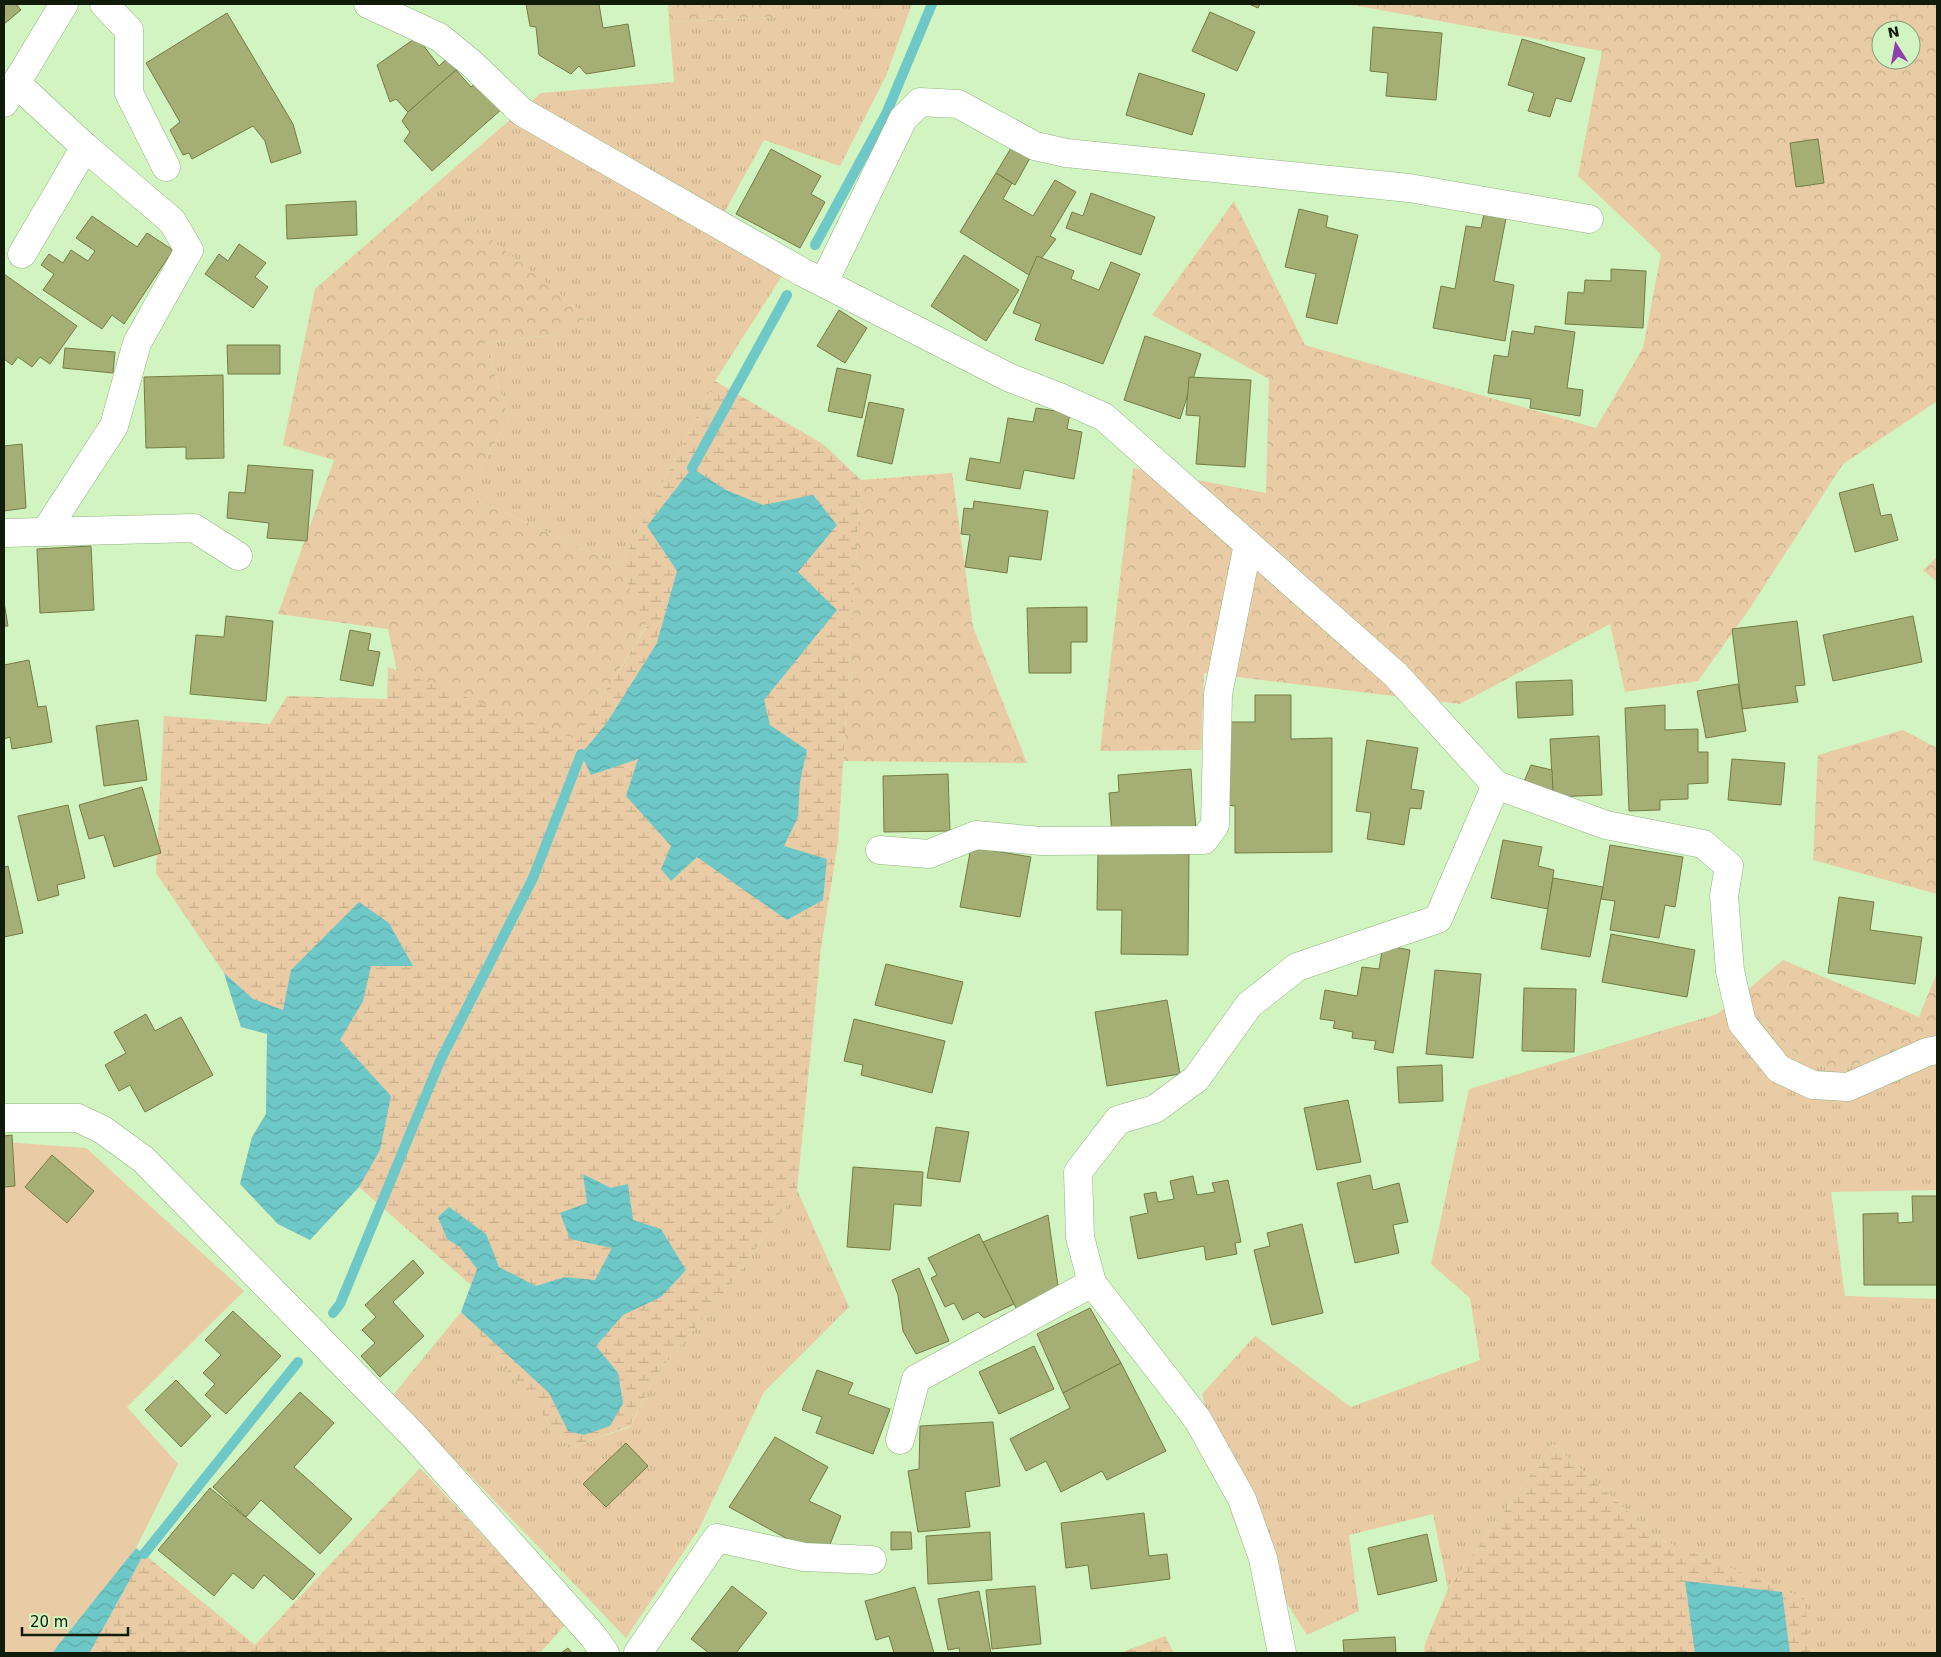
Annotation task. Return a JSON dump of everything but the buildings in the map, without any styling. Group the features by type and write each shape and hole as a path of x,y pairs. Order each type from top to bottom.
{"street":[{"path":"45,532 114,426 137,343 189,250 172,221 85,147 10,93 64,4"},
{"path":"104,4 129,30 128,94 166,167"},
{"path":"368,4 440,37 471,63 522,112 824,282 1010,378 1104,417 1396,675 1496,784 1606,825 1704,844 1729,866 1724,896 1730,971 1742,1023 1779,1068 1813,1085 1848,1087 1927,1052 1937,1050"},
{"path":"824,282 903,119 920,102 958,104 1035,146 1066,153 1409,188 1589,220"},
{"path":"22,254 85,147"},
{"path":"4,533 194,528 238,556"},
{"path":"880,850 929,854 976,835 1041,841 1204,840 1215,825 1218,694 1248,544"},
{"path":"1282,1653 1263,1558 1242,1499 1198,1420 1092,1283 1080,1237 1078,1172 1118,1120 1155,1109 1196,1079 1249,1005 1297,967 1438,919 1496,784"},
{"path":"4,1118 78,1118 103,1130 144,1160 414,1436 593,1636 605,1653"},
{"path":"900,1440 916,1379 1092,1283"},
{"path":"638,1653 717,1538 804,1557 872,1560"}],"green space":[{"path":"668,4 766,4 775,17 669,22"},
{"path":"766,4 912,4 886,76 840,166 764,140 713,233 782,276 715,381 620,566 477,500 477,476 509,417 484,343 551,335 588,317 429,190 541,93 674,82 669,22 775,17"},
{"path":"1348,4 1937,4 1937,401 1843,464 1750,608 1698,681 1625,692 1610,624 1460,704 1204,673 1201,750 1100,751 1133,468 1266,493 1269,379 1152,315 1234,201 1305,345 1596,428 1643,348 1661,254 1578,176 1602,51"},
{"path":"429,190 589,317 551,335 484,343 509,417 477,476 477,500 620,566 647,625 575,740 397,671 388,629 278,614 334,460 283,445 315,289"},
{"path":"715,381 823,444 861,480 838,842 821,948 797,1190 730,1285 654,1378 630,1426 569,1448 461,1312 471,1285 359,1187 310,1240 278,1224 240,1184 252,1137 266,1114 267,1034 241,1027 224,973 156,873 164,716 270,724 287,696 387,699 388,667 575,739 647,626 620,566"},
{"path":"952,473 973,627 1027,763 843,761 861,480"},
{"path":"1937,557 1937,582 1923,570"},
{"path":"1903,730 1937,748 1937,894 1813,860 1818,755"},
{"path":"1783,960 1919,1017 1937,972 1937,1039 1836,1071 1802,1059 1761,1021 1746,991"},
{"path":"1746,991 1761,1021 1802,1059 1836,1071 1937,1039 1937,1190 1831,1192 1845,1296 1937,1299 1937,1653 1811,1653 1803,1598 1659,1539 1553,1444 1448,1589 1433,1514 1349,1535 1359,1611 1307,1635 1232,1517 1202,1394 1255,1336 1351,1407 1480,1360 1470,1298 1431,1264 1469,1089 1717,1014"},
{"path":"4,1142 86,1148 244,1291 127,1407 178,1464 136,1548 52,1653 4,1653"},
{"path":"797,1190 849,1307 764,1392 699,1529 626,1638 393,1395 461,1312 569,1448 630,1427 654,1378 730,1285"},
{"path":"1553,1444 1659,1539 1804,1598 1811,1653 1424,1653 1425,1644 1448,1589"},
{"path":"420,1468 566,1624 540,1653 89,1653 144,1554 255,1645"},
{"path":"1165,1636 1174,1653 1120,1653"}],"water":[{"path":"692,468 726,490 763,505 813,495 837,525 798,572 837,610 764,700 770,725 807,750 800,782 798,817 784,846 827,859 823,900 787,920 697,857 671,881 661,869 671,846 626,796 638,759 591,775 581,754 606,724 657,643 677,571 647,526"},
{"path":"359,902 389,923 413,966 371,966 363,1001 340,1040 391,1096 380,1150 359,1187 310,1240 278,1224 240,1184 252,1137 266,1114 267,1034 241,1027 224,973 253,999 283,1010 291,970"},
{"path":"583,1174 611,1188 628,1184 633,1220 661,1229 686,1270 661,1297 623,1315 596,1346 618,1373 623,1403 610,1426 584,1435 568,1431 549,1393 461,1312 477,1269 460,1247 447,1239 438,1217 449,1207 486,1234 499,1267 536,1286 565,1277 595,1280 612,1248 570,1239 560,1213 587,1203"},
{"path":"136,1548 144,1554 90,1652 52,1653"},
{"path":"1685,1581 1782,1592 1790,1653 1695,1653"}],"waterway":[{"path":"815,245 886,114 932,4"},
{"path":"692,468 787,295"},
{"path":"333,1313 340,1304 440,1061 533,878 581,754"},
{"path":"144,1554 298,1362"}]}
